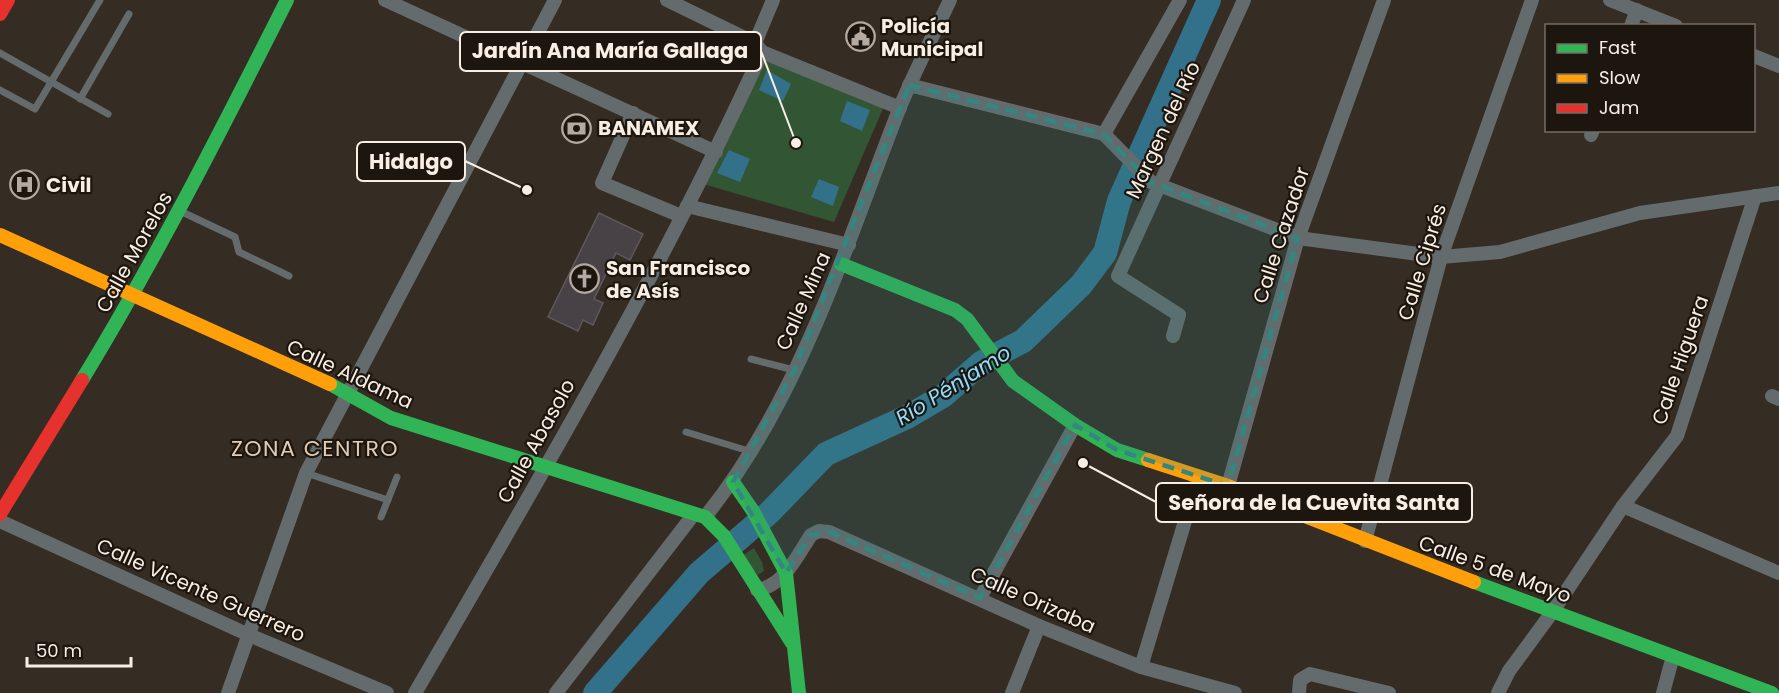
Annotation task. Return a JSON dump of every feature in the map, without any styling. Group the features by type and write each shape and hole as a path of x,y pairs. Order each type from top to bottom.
{"street":[{"path":"0,14 8,0"},
{"name":"Calle Morelos","path":"0,514 134,295 180,211 287,0"},
{"path":"386,0 716,152"},
{"path":"228,693 289,515 306,473 555,0"},
{"path":"667,0 759,47 900,108"},
{"name":"Calle Abasolo","path":"415,693 545,469 716,152 759,47 772,0"},
{"name":"Calle Mina","path":"555,693 699,515 733,482 752,452 794,370 841,264 909,85 950,0"},
{"path":"1104,134 1180,0"},
{"name":"Margen del Río","path":"1173,336 1179,315 1119,276 1155,183 1244,0"},
{"name":"Calle Cazador","path":"1228,486 1298,238 1384,0"},
{"name":"Calle Ciprés","path":"1365,541 1441,257 1532,0"},
{"path":"1610,0 1671,24"},
{"path":"1632,24 1637,10"},
{"path":"1755,56 1779,66"},
{"path":"909,85 1104,134 1155,183 1298,238 1441,257 1500,252 1640,213 1779,193"},
{"path":"633,113 602,183 684,211 849,245"},
{"name":"Calle Higuera","path":"1498,693 1509,671 1553,611 1623,506 1677,436 1755,196"},
{"name":"Calle Aldama","path":"0,235 347,392 391,418 545,469 699,515 724,536 753,585 792,643"},
{"name":"Calle 5 de Mayo","path":"841,264 955,310 967,319 1013,381 1075,425 1117,450 1228,486 1365,541 1772,693"},
{"path":"980,598 1075,425"},
{"path":"1141,667 1198,478"},
{"path":"733,482 753,512 786,573 799,693"},
{"path":"1623,506 1779,573"},
{"name":"Calle Vicente Guerrero","path":"0,520 249,635 387,693"},
{"name":"Calle Orizaba","path":"786,573 811,535 819,531 829,532 1039,626 1141,667 1226,692"},
{"path":"753,585 769,588 786,573"},
{"path":"1012,693 1039,626"},
{"path":"1663,693 1673,656"},
{"path":"1299,693 1300,680 1310,674 1389,693"}],"lane":[{"path":"0,90 35,109 100,0"},
{"path":"80,99 129,14"},
{"path":"0,53 108,114"},
{"path":"180,211 235,237 239,252 289,276"},
{"path":"751,359 794,370"},
{"path":"686,432 752,452"},
{"path":"306,473 388,500"},
{"path":"381,517 397,477"}],"highlighted area":[{"path":"909,85 1104,134 1151,182 1298,238 1228,486 1117,450 1075,425 980,598 829,532 811,535 786,573 733,482 794,370"}],"green space":[{"path":"761,56 885,104 834,222 703,184"},
{"path":"754,548 764,571 758,575 740,557"}],"water":[{"path":"767,70 791,84 783,101 759,90"},
{"path":"847,101 870,110 862,131 840,121"},
{"path":"729,150 750,159 740,182 717,173"},
{"path":"819,179 839,187 833,206 811,197"}],"building":[{"name":"San Francisco de Asís","path":"599,213 643,234 630,260 616,253 594,299 603,303 593,325 583,320 578,331 548,317"}],"waterway":[{"name":"Río Pénjamo","path":"595,693 699,573 769,513 826,454 909,416 943,396 981,363 1023,341 1081,285 1105,253 1119,201 1209,0"}],"traffic: fast":[{"path":"82,380 163,240 287,0"},
{"path":"841,264 955,310 967,319 1013,381 1075,425 1117,450 1148,460"},
{"path":"330,384 391,418 705,517 724,536 792,643"},
{"path":"733,482 753,511 786,573 799,693"},
{"path":"1474,582 1772,693"}],"traffic: slow":[{"path":"0,235 330,384"},
{"path":"1148,460 1228,486 1474,582"}],"traffic: jam":[{"path":"0,14 8,0"},
{"path":"0,514 82,380"}],"place":[{"name":"Policía Municipal","path":"860,37"},
{"name":"BANAMEX","path":"577,128"},
{"name":"Jardín Ana María Gallaga","path":"796,143"},
{"name":"Civil","path":"25,185"},
{"name":"Hidalgo","path":"527,190"},
{"name":"San Francisco de Asís","path":"585,279"},
{"name":"Señora de la Cuevita Santa","path":"1083,463"}],"district":[{"name":"ZONA CENTRO","path":"315,448"}]}
